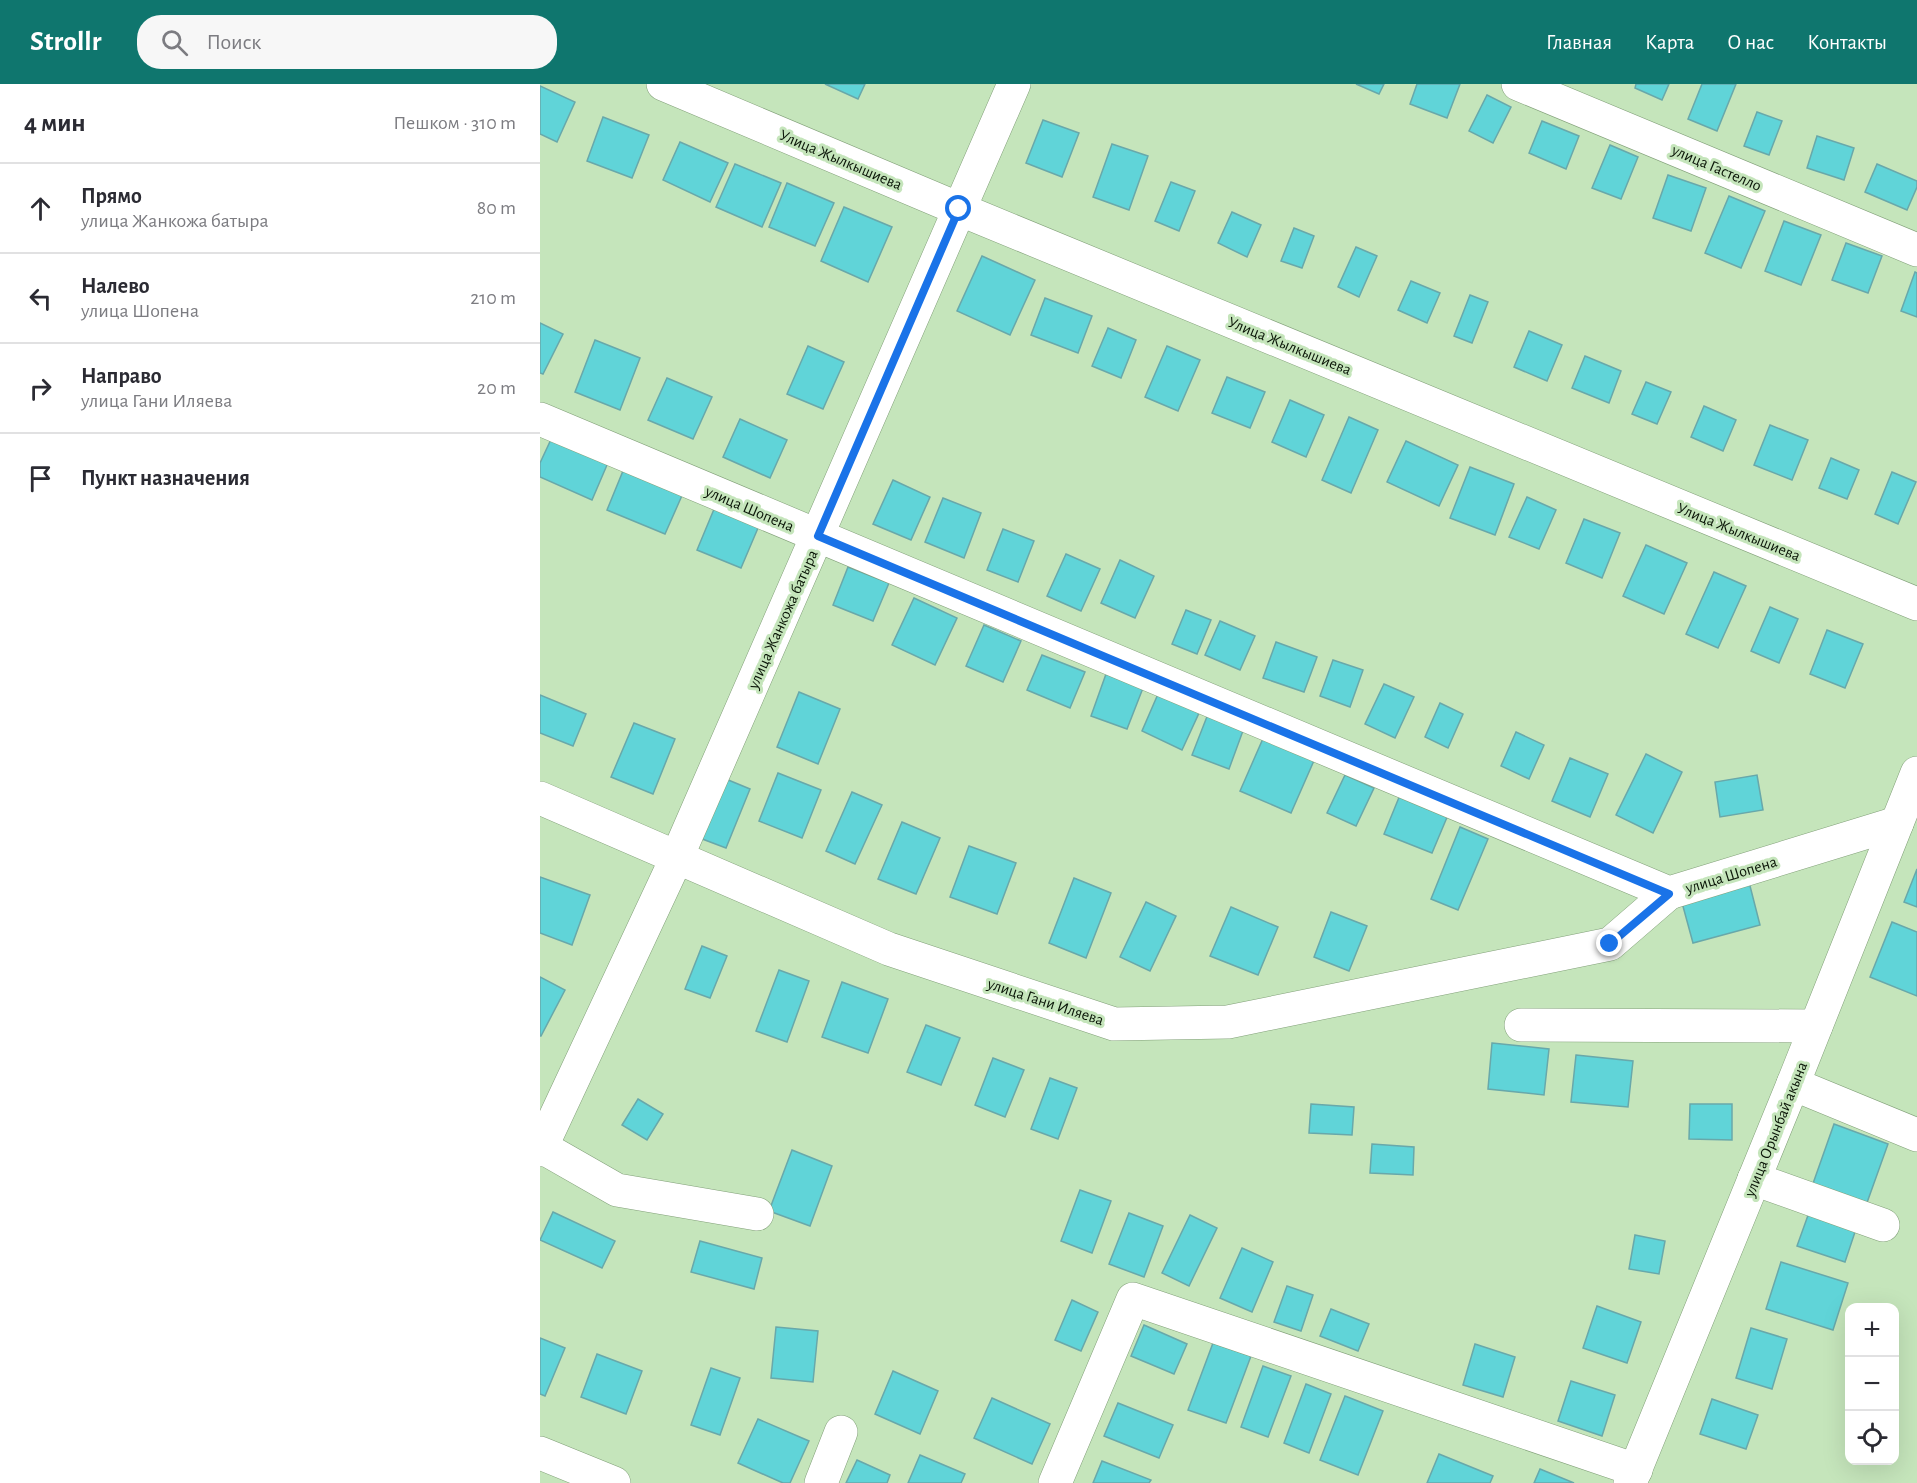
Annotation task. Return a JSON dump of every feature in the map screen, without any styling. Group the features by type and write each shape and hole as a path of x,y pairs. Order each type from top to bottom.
{"street":[{"name":"Улица Жылкышиева","path":"663,84 959,209 1917,604"},
{"name":"улица Жанкожа батыра","path":"541,1147 677,857 1014,84"},
{"name":"улица Гастелло","path":"1518,84 1917,250"},
{"name":"улица Шопена","path":"540,419 1669,894 1897,823"},
{"name":"улица Орынбай акына","path":"1633,1477 1917,773"},
{"name":"улица Гани Иляева","path":"540,798 889,949 1114,1024 1228,1022 1610,944 1669,894"},
{"path":"1521,1025 1816,1026"},
{"path":"1793,1084 1917,1135"},
{"path":"541,1147 617,1190 757,1214"},
{"path":"1755,1179 1883,1225"},
{"path":"1055,1483 1133,1299 1633,1477"},
{"path":"821,1483 841,1432"},
{"path":"540,1453 614,1483"}],"building":[{"path":"825,84 865,84 858,99"},
{"path":"1356,84 1384,84 1379,94"},
{"path":"1417,84 1460,84 1447,118 1410,104"},
{"path":"1636,84 1669,84 1662,100 1635,88"},
{"path":"1702,84 1736,84 1717,131 1688,119"},
{"path":"540,86 575,102 557,142 540,134"},
{"path":"1487,95 1511,107 1493,143 1469,131"},
{"path":"1757,112 1782,121 1769,155 1744,146"},
{"path":"603,117 649,135 632,178 587,161"},
{"path":"1043,120 1079,133 1062,177 1026,163"},
{"path":"1542,121 1579,136 1566,169 1529,153"},
{"path":"1817,136 1854,148 1844,180 1807,168"},
{"path":"680,142 728,163 710,202 663,180"},
{"path":"1112,144 1148,156 1129,210 1093,197"},
{"path":"1610,145 1638,157 1621,199 1592,188"},
{"path":"735,164 781,183 762,227 716,207"},
{"path":"1877,164 1917,181 1917,187 1907,210 1865,192"},
{"path":"1668,175 1706,188 1691,231 1653,218"},
{"path":"1171,182 1195,191 1179,231 1155,221"},
{"path":"787,183 834,203 815,246 769,227"},
{"path":"1729,196 1765,211 1741,268 1705,253"},
{"path":"844,207 892,227 868,282 821,261"},
{"path":"1232,212 1261,225 1247,257 1218,243"},
{"path":"1784,221 1821,235 1801,285 1765,271"},
{"path":"1294,228 1314,236 1302,268 1281,261"},
{"path":"1846,243 1882,256 1868,293 1832,280"},
{"path":"1356,247 1377,256 1359,297 1338,287"},
{"path":"982,256 1035,280 1010,335 957,311"},
{"path":"1915,272 1917,273 1917,317 1901,311"},
{"path":"1411,281 1440,293 1427,323 1398,310"},
{"path":"1470,295 1488,302 1472,343 1454,336"},
{"path":"1045,298 1092,316 1078,353 1031,335"},
{"path":"540,323 563,334 543,374 540,373"},
{"path":"1108,328 1136,340 1121,378 1092,366"},
{"path":"1529,331 1562,345 1547,381 1514,367"},
{"path":"595,340 640,358 620,410 575,392"},
{"path":"808,346 844,362 823,409 787,394"},
{"path":"1167,346 1200,360 1178,411 1145,397"},
{"path":"1585,356 1621,371 1609,403 1572,388"},
{"path":"1227,377 1265,392 1250,428 1212,413"},
{"path":"667,378 712,397 693,439 648,420"},
{"path":"1646,382 1671,392 1657,424 1632,414"},
{"path":"1290,400 1324,415 1306,457 1272,442"},
{"path":"1704,406 1736,420 1723,451 1691,437"},
{"path":"1349,417 1378,430 1351,493 1322,480"},
{"path":"740,419 787,440 770,478 723,457"},
{"path":"1770,425 1808,440 1792,480 1754,465"},
{"path":"554,433 610,458 592,500 540,477 540,463"},
{"path":"1406,441 1458,465 1439,506 1387,482"},
{"path":"1831,458 1859,470 1847,499 1819,488"},
{"path":"625,466 684,491 665,534 607,510"},
{"path":"1470,467 1514,484 1495,535 1450,518"},
{"path":"1892,472 1916,482 1898,524 1875,514"},
{"path":"893,480 930,497 911,540 873,524"},
{"path":"1527,497 1556,510 1539,549 1509,537"},
{"path":"943,498 981,513 964,558 925,542"},
{"path":"717,502 761,521 741,568 697,550"},
{"path":"1584,519 1620,533 1602,578 1566,563"},
{"path":"1003,529 1034,541 1018,582 987,570"},
{"path":"1646,545 1687,563 1664,614 1623,596"},
{"path":"1066,554 1100,569 1081,611 1047,596"},
{"path":"1120,560 1154,576 1135,618 1101,603"},
{"path":"848,567 889,583 873,621 833,605"},
{"path":"1714,572 1746,586 1718,648 1686,634"},
{"path":"914,598 957,618 935,665 892,645"},
{"path":"1770,607 1798,619 1779,663 1751,651"},
{"path":"1186,610 1211,620 1197,654 1172,644"},
{"path":"1220,621 1255,636 1240,670 1205,655"},
{"path":"984,625 1021,641 1003,682 966,666"},
{"path":"1827,630 1863,644 1845,688 1810,674"},
{"path":"1276,642 1317,657 1304,692 1263,678"},
{"path":"1042,655 1085,672 1070,708 1027,690"},
{"path":"1333,660 1363,670 1350,707 1320,696"},
{"path":"1106,674 1143,688 1127,729 1091,716"},
{"path":"1384,684 1414,697 1395,738 1365,724"},
{"path":"799,692 840,709 818,764 777,747"},
{"path":"1158,694 1199,713 1182,750 1142,731"},
{"path":"540,695 586,714 573,746 540,733"},
{"path":"1440,703 1463,714 1448,748 1425,737"},
{"path":"1208,714 1244,728 1229,769 1192,755"},
{"path":"634,723 675,739 653,794 611,777"},
{"path":"1516,732 1544,745 1529,779 1501,766"},
{"path":"1265,734 1316,756 1291,813 1240,791"},
{"path":"1646,754 1682,772 1653,833 1616,815"},
{"path":"1570,758 1608,774 1590,817 1552,801"},
{"path":"778,773 821,790 802,838 759,821"},
{"path":"1345,775 1374,788 1356,826 1327,813"},
{"path":"1757,775 1763,810 1720,817 1715,782"},
{"path":"721,777 750,789 726,848 697,837"},
{"path":"852,792 882,805 855,864 826,851"},
{"path":"1400,795 1448,815 1432,853 1384,834"},
{"path":"902,822 940,838 916,894 878,879"},
{"path":"1460,827 1488,839 1458,910 1431,899"},
{"path":"969,846 1016,863 997,914 950,897"},
{"path":"1917,869 1917,907 1904,902"},
{"path":"540,877 590,895 572,945 540,933"},
{"path":"1074,878 1111,893 1086,958 1049,943"},
{"path":"1749,882 1760,925 1693,943 1681,899"},
{"path":"1146,902 1176,916 1150,971 1120,957"},
{"path":"1231,907 1278,927 1258,975 1210,956"},
{"path":"1331,912 1367,926 1349,971 1314,957"},
{"path":"1892,922 1917,932 1917,996 1870,977"},
{"path":"702,946 727,956 710,998 685,989"},
{"path":"779,970 809,981 787,1042 756,1031"},
{"path":"540,977 565,990 541,1036 540,1036"},
{"path":"842,982 888,999 868,1053 822,1037"},
{"path":"926,1025 960,1038 941,1085 907,1072"},
{"path":"1492,1043 1549,1049 1544,1095 1488,1089"},
{"path":"1576,1055 1633,1061 1628,1107 1571,1102"},
{"path":"993,1058 1024,1070 1005,1117 975,1105"},
{"path":"1050,1078 1077,1088 1058,1139 1031,1129"},
{"path":"638,1099 663,1114 647,1140 622,1125"},
{"path":"1311,1104 1354,1107 1352,1135 1309,1133"},
{"path":"1690,1104 1732,1104 1732,1140 1689,1139"},
{"path":"1834,1124 1888,1144 1864,1211 1810,1192"},
{"path":"1372,1144 1414,1147 1413,1175 1370,1173"},
{"path":"792,1150 832,1166 810,1226 769,1211"},
{"path":"1080,1190 1111,1201 1092,1253 1061,1241"},
{"path":"1811,1207 1858,1223 1845,1262 1797,1246"},
{"path":"553,1212 615,1241 602,1268 540,1240"},
{"path":"1129,1213 1163,1226 1144,1277 1109,1264"},
{"path":"1190,1215 1217,1228 1189,1286 1162,1273"},
{"path":"1635,1235 1665,1241 1659,1274 1629,1269"},
{"path":"700,1241 762,1258 754,1289 691,1272"},
{"path":"1242,1248 1273,1262 1252,1312 1220,1298"},
{"path":"1781,1262 1848,1283 1833,1330 1766,1309"},
{"path":"1287,1286 1313,1295 1301,1331 1274,1322"},
{"path":"1072,1300 1098,1312 1081,1351 1055,1340"},
{"path":"1597,1306 1641,1322 1627,1363 1583,1348"},
{"path":"1331,1309 1369,1324 1358,1351 1320,1336"},
{"path":"1144,1325 1187,1344 1174,1374 1131,1356"},
{"path":"776,1327 818,1331 813,1382 771,1378"},
{"path":"1751,1328 1787,1339 1772,1389 1736,1378"},
{"path":"540,1338 565,1348 545,1396 540,1394"},
{"path":"1213,1343 1251,1356 1226,1423 1188,1410"},
{"path":"1475,1344 1515,1357 1503,1397 1463,1385"},
{"path":"597,1354 642,1371 626,1414 581,1397"},
{"path":"1263,1366 1291,1376 1268,1437 1241,1427"},
{"path":"711,1368 740,1378 720,1435 691,1425"},
{"path":"893,1371 938,1391 920,1434 875,1414"},
{"path":"1571,1381 1615,1395 1602,1436 1558,1421"},
{"path":"1306,1384 1331,1394 1309,1453 1284,1443"},
{"path":"1345,1396 1383,1411 1358,1475 1320,1460"},
{"path":"992,1398 1050,1424 1032,1464 974,1438"},
{"path":"1712,1399 1758,1415 1746,1449 1700,1434"},
{"path":"1118,1403 1173,1425 1159,1458 1104,1436"},
{"path":"758,1419 809,1441 790,1483 783,1483 738,1463"},
{"path":"1439,1454 1493,1476 1490,1483 1427,1483"},
{"path":"920,1455 965,1474 961,1483 908,1483"},
{"path":"857,1460 890,1475 887,1483 846,1483"},
{"path":"1102,1461 1151,1480 1149,1483 1093,1483"},
{"path":"1540,1469 1574,1483 1534,1483"}],"route":[{"path":"959,209 818,536 1669,894 1610,944"}]}
